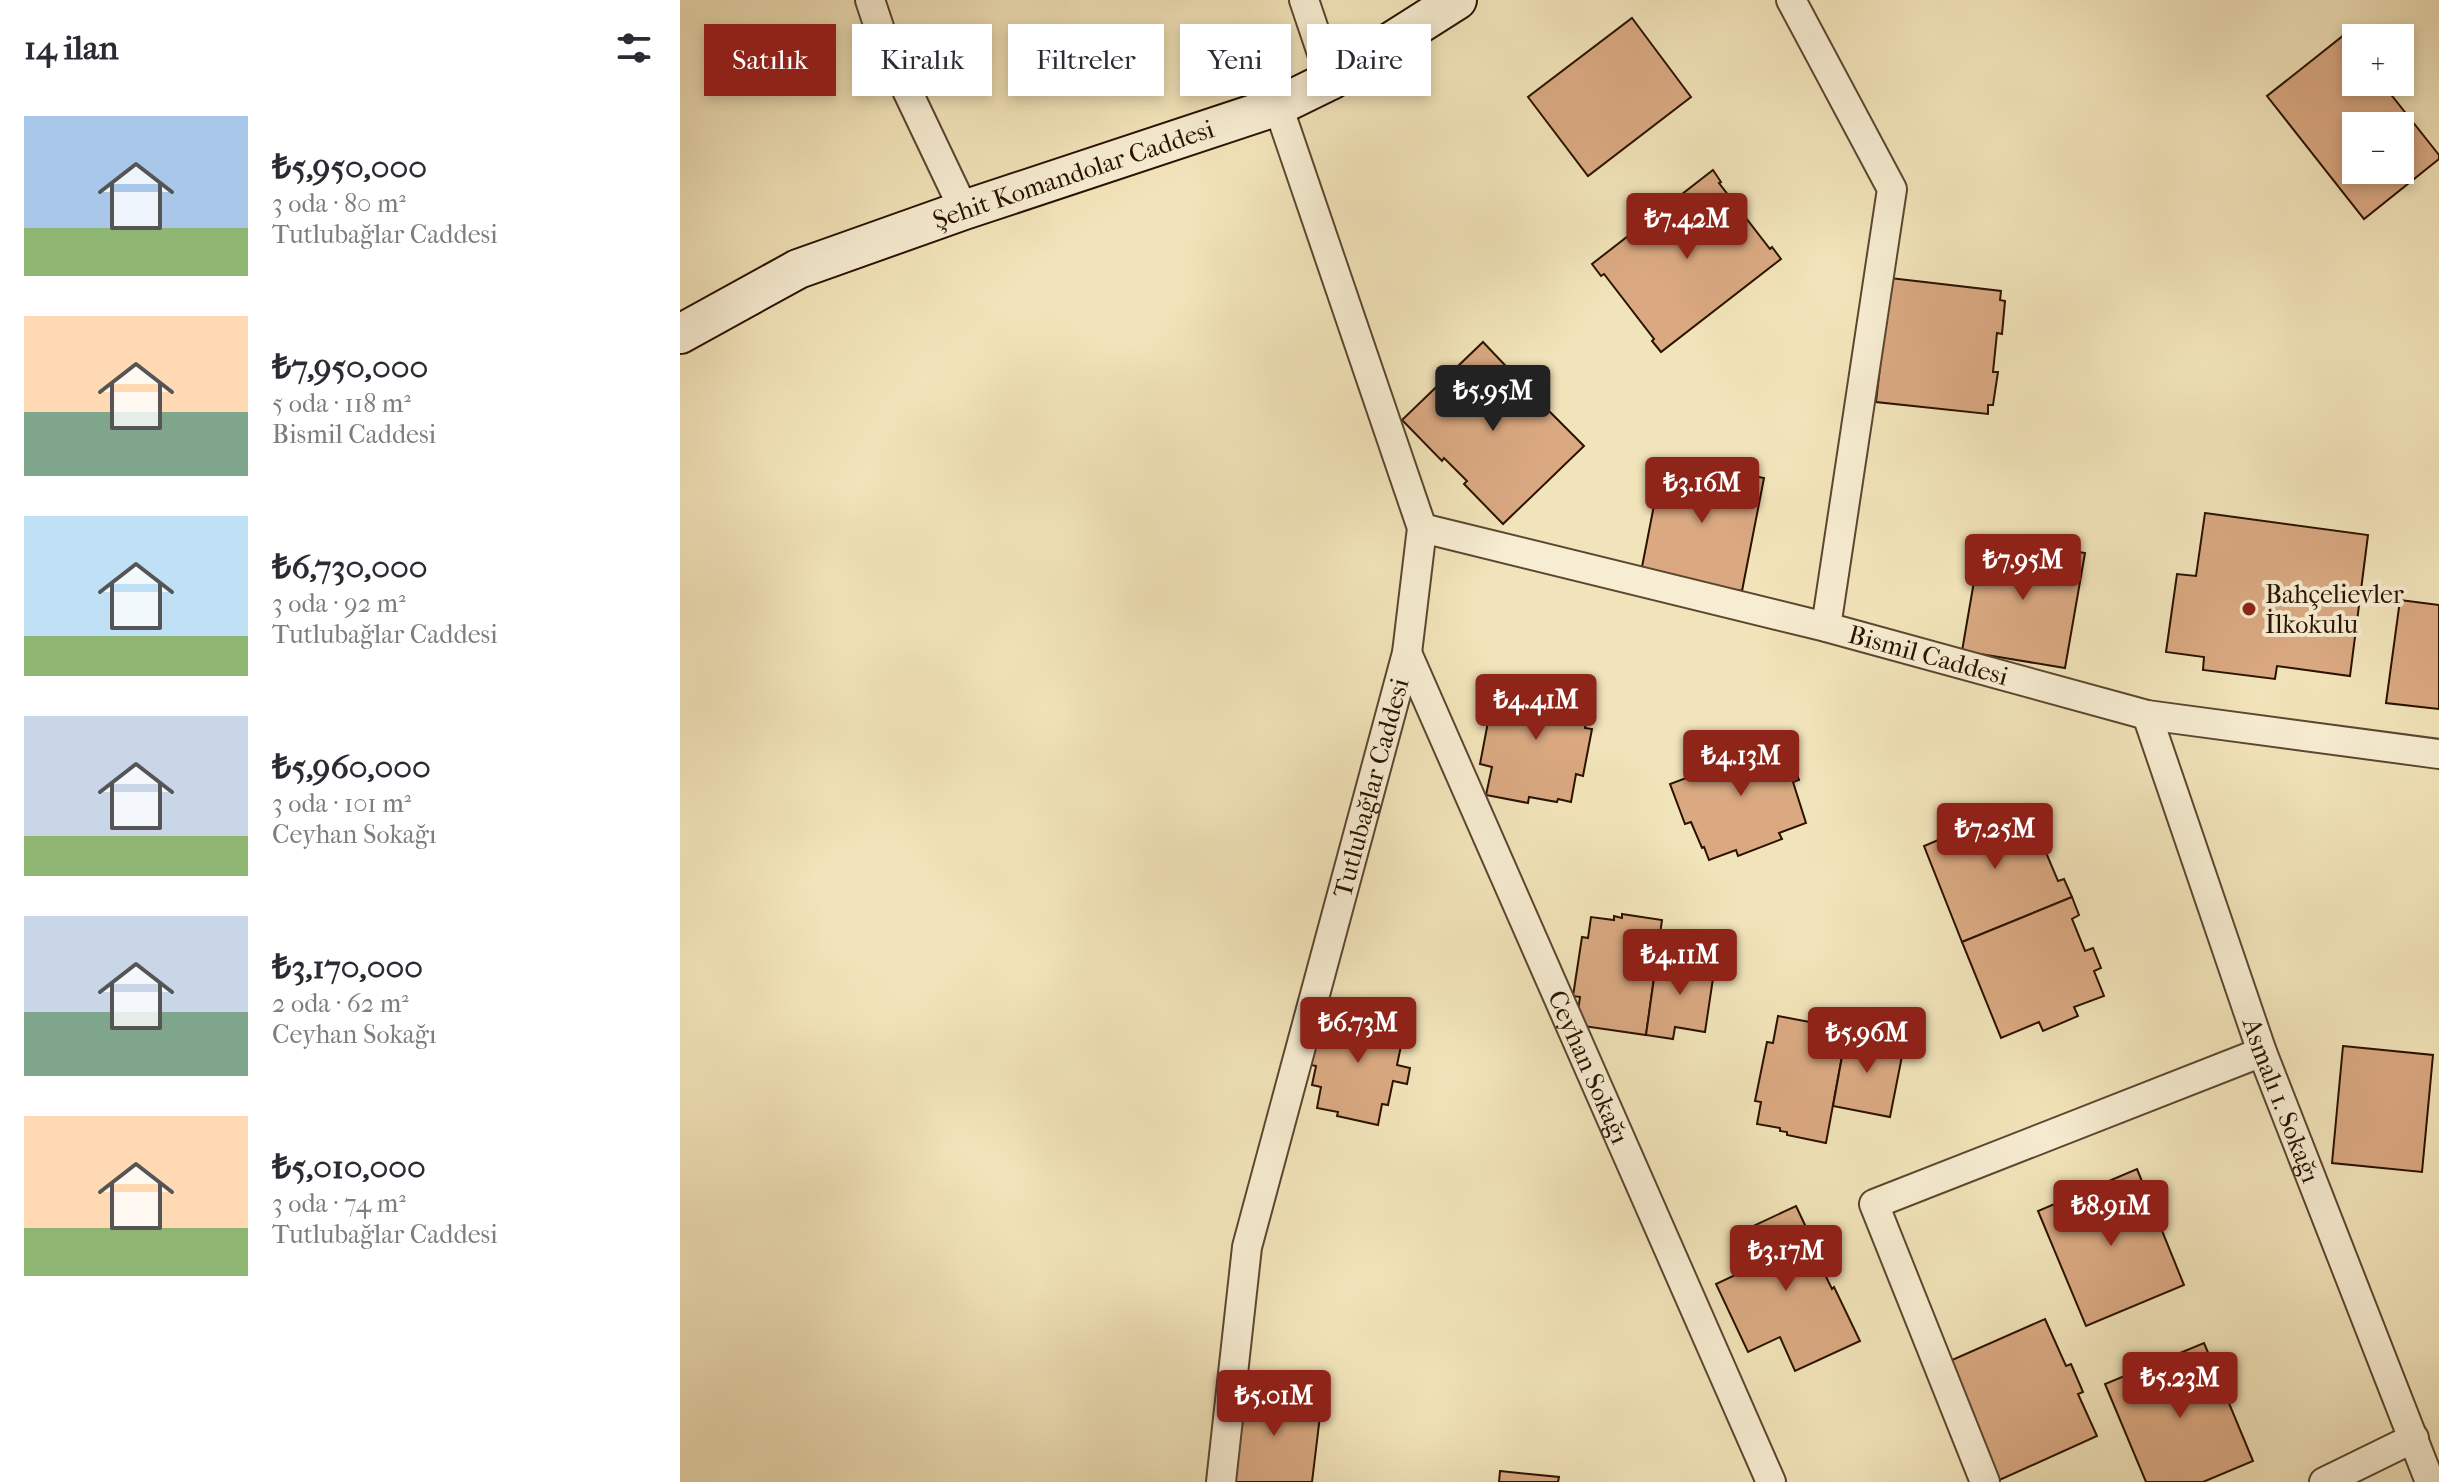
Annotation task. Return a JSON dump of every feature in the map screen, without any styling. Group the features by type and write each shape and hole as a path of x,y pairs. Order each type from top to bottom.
{"main road":[{"name":"Şehit Komandolar Caddesi","path":"1419,24 1457,0"},
{"name":"Şehit Komandolar Caddesi","path":"680,334 798,269 964,210 1278,106 1307,92"}],"street":[{"path":"870,0 884,42 964,210"},
{"path":"1304,0 1312,24"},
{"path":"1791,0 1892,189 1826,627"},
{"name":"Tutlubağlar Caddesi","path":"1221,1482 1247,1247 1407,653 1422,528 1278,106"},
{"name":"Bismil Caddesi","path":"1422,528 1826,627 2147,715 2439,754"},
{"name":"Ceyhan Sokağı","path":"1407,653 1771,1482"},
{"name":"Asmalı 1. Sokağı","path":"2147,715 2262,1052 2430,1482"},
{"path":"1985,1482 1874,1204 2262,1052"},
{"path":"2324,1482 2414,1438"}],"building":[{"path":"1632,18 1691,97 1588,176 1528,97"},
{"path":"2342,37 2342,96 2392,96 2405,112 2342,112 2342,184 2408,184 2364,219 2267,96"},
{"path":"2414,124 2439,155 2439,159 2414,179"},
{"path":"1713,170 1719,183 1781,259 1661,352 1604,274 1601,276 1592,264"},
{"path":"1890,278 2001,291 2000,300 2005,301 2002,334 1997,333 1993,372 1998,372 1993,405 1988,405 1988,414 1876,402"},
{"path":"1483,342 1522,383 1519,385 1584,446 1503,524 1464,484 1467,481 1444,458 1442,461 1402,420"},
{"path":"1663,459 1764,478 1742,591 1641,572"},
{"path":"2205,513 2368,535 2350,676 2277,666 2275,679 2203,670 2204,657 2166,652 2177,574 2196,576"},
{"path":"1982,535 2085,553 2065,668 1962,651"},
{"path":"2400,600 2439,605 2439,709 2386,703"},
{"path":"1510,675 1551,683 1550,689 1590,700 1585,728 1592,729 1583,776 1576,774 1571,802 1529,797 1528,803 1486,795 1492,767 1480,764 1492,701 1504,703"},
{"path":"1752,739 1757,751 1784,740 1799,780 1793,782 1806,823 1779,833 1782,839 1738,856 1736,850 1709,860 1691,822 1685,824 1670,784 1697,774 1693,762"},
{"path":"2026,804 2036,829 2043,826 2051,846 2044,848 2058,881 2064,879 2072,897 1962,942 1924,846 1962,830 1959,822 1993,807 1997,816"},
{"path":"2072,897 2079,915 2072,919 2085,951 2093,948 2101,968 2094,971 2104,996 2074,1007 2078,1016 2043,1031 2039,1022 2001,1038 1962,942"},
{"path":"1622,914 1662,920 1646,1035 1576,1025 1580,997 1573,996 1582,937 1588,938 1591,917 1614,920 1614,916 1622,918"},
{"path":"1657,957 1715,965 1705,1032 1675,1027 1673,1039 1646,1035"},
{"path":"1337,1010 1358,1014 1359,1010 1400,1019 1396,1040 1402,1041 1397,1065 1410,1068 1407,1084 1393,1081 1388,1105 1382,1104 1378,1125 1317,1108 1321,1087 1312,1085 1316,1066 1306,1064 1309,1046 1320,1048 1324,1029 1333,1031"},
{"path":"1778,1016 1847,1029 1826,1143 1787,1135 1780,1128 1757,1124 1761,1102 1755,1101 1767,1042 1773,1043"},
{"path":"1847,1029 1875,1034 1872,1045 1903,1051 1890,1117 1833,1106"},
{"path":"2343,1046 2433,1055 2422,1172 2332,1163"},
{"path":"2137,1169 2184,1285 2086,1326 2038,1211"},
{"path":"1796,1206 1821,1259 1818,1260 1860,1341 1795,1371 1780,1337 1748,1352 1716,1284 1748,1269 1732,1236"},
{"path":"2045,1319 2066,1366 2071,1364 2083,1392 2078,1394 2097,1436 1995,1482 1943,1364"},
{"path":"2204,1343 2253,1461 2203,1482 2146,1482 2105,1384"},
{"path":"1239,1389 1322,1399 1312,1482 1228,1482"},
{"path":"1500,1471 1559,1477 1558,1482 1499,1482"}],"place":[{"name":"Bahçelievler İlkokulu","path":"2249,609"}]}
